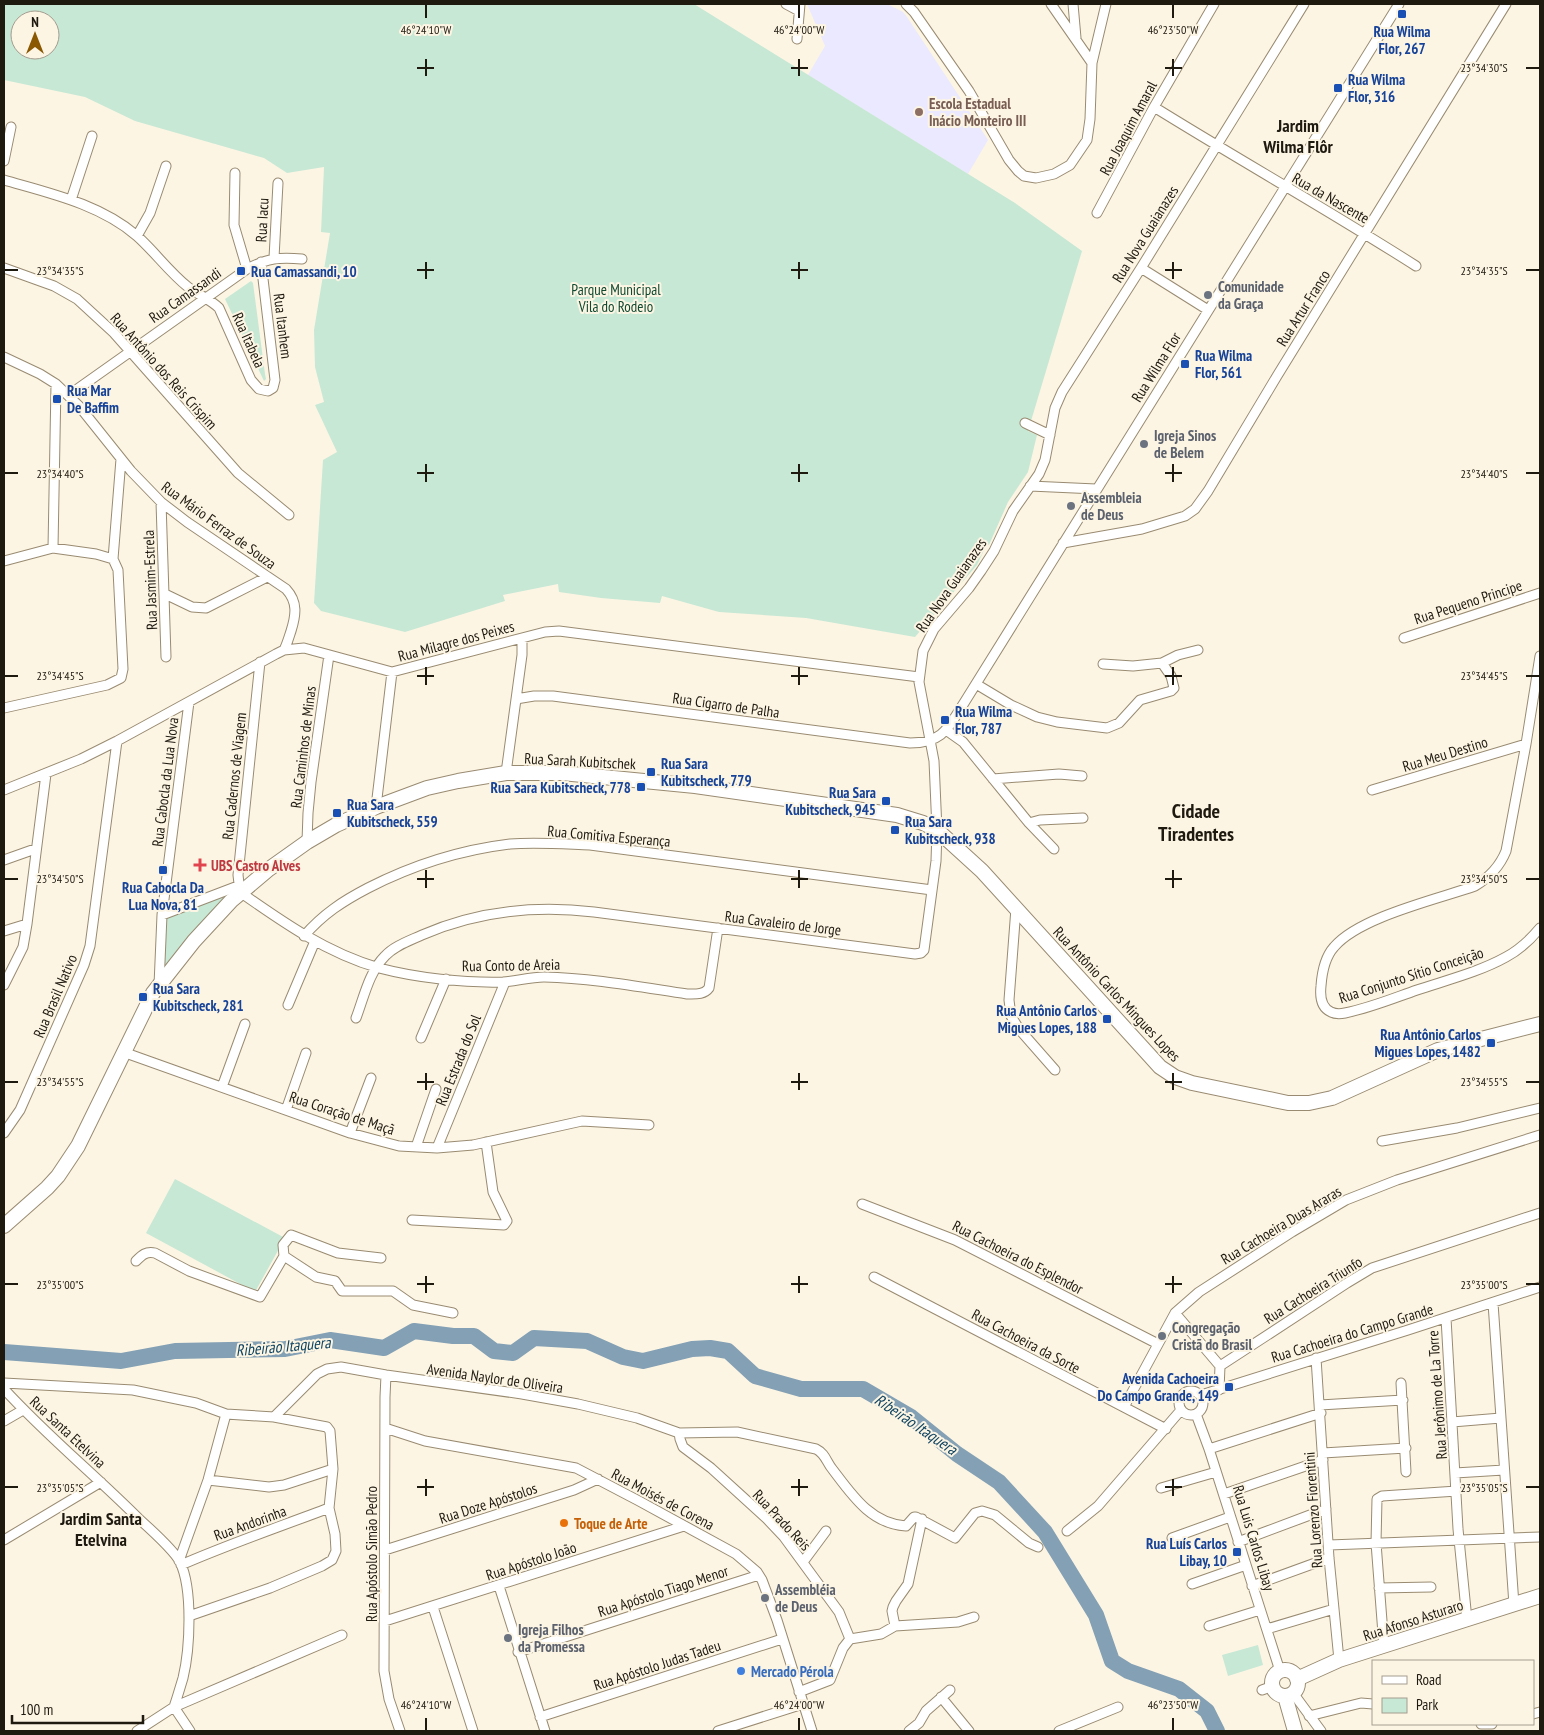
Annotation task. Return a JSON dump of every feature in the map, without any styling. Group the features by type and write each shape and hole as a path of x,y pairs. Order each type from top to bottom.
{"street":[{"path":"786,4 799,8 797,39"},
{"path":"906,4 914,12 969,92 1009,160 1024,176 1036,178 1054,174 1070,165 1087,140 1092,63 1106,4"},
{"path":"1051,4 1092,63"},
{"path":"1073,4 1076,39"},
{"name":"Rua Joaquim Amaral","path":"1097,213 1154,107 1214,4"},
{"name":"Rua Nova Guaianazes","path":"919,677 923,651 934,629 981,571 994,551 1012,511 1042,466 1055,408 1062,392 1304,4"},
{"name":"Rua Wilma Flor","path":"932,741 946,730 976,684 1399,4"},
{"name":"Rua Artur Franco","path":"1063,543 1142,529 1185,516 1195,509 1208,491 1364,233 1506,4"},
{"name":"Rua da Nascente","path":"1154,107 1416,266"},
{"path":"4,160 11,127"},
{"path":"70,200 92,136"},
{"path":"137,236 150,212 166,166"},
{"path":"235,173 234,225 247,269"},
{"name":"Rua Itabela","path":"4,180 70,200 112,218 137,236 187,286 219,308 251,380 259,389 268,392"},
{"name":"Rua Iacu","path":"274,258 278,183"},
{"name":"Rua Camassandi","path":"69,395 247,269 260,262 274,258 302,259"},
{"name":"Rua Itanhem","path":"260,262 275,380 273,388 268,392"},
{"name":"Rua Antônio dos Reis Crispim","path":"4,268 54,286 77,299 114,333 238,473 289,515"},
{"path":"1140,268 1208,310"},
{"name":"Rua Mário Ferraz de Souza","path":"4,357 40,374 69,395 130,472 161,502 187,522 286,589 292,596 295,605 294,620 284,650"},
{"path":"53,548 56,384"},
{"path":"1024,423 1050,435"},
{"path":"4,708 107,685 121,678 123,669 118,570 113,559 121,460"},
{"path":"1030,486 1096,489"},
{"name":"Rua Jasmim-Estrela","path":"161,502 166,657"},
{"path":"4,561 53,548 96,554 113,559"},
{"path":"165,594 192,607 206,608 267,577"},
{"name":"Rua Pequeno Principe","path":"1404,638 1540,593"},
{"name":"Rua Milagre dos Peixes","path":"4,790 46,774 116,741 284,650 304,648 392,672 522,638 553,631 566,631 919,677"},
{"path":"506,773 522,655 522,638"},
{"path":"1103,664 1133,666 1162,663 1178,655 1198,650"},
{"name":"Rua Caminhos de Minas","path":"307,842 311,782 329,655"},
{"name":"Rua Conjunto Sítio Conceição","path":"1540,656 1538,677 1506,850 1496,868 1486,879 1475,886 1388,915 1354,931 1342,939 1332,948 1325,964 1321,1001 1324,1008 1338,1014 1415,991 1504,958 1529,942 1540,928"},
{"name":"Rua Cadernos de Viagem","path":"239,889 238,875 260,662"},
{"path":"976,684 1011,705 1037,717 1058,722 1107,728 1119,723 1140,700 1173,690 1174,685 1171,676 1162,663"},
{"path":"376,807 392,672"},
{"name":"Rua Cavaleiro de Jorge","path":"376,966 386,954 395,948 425,934 488,914 522,909 574,909 921,953 926,944 936,861 937,830 932,741 919,677"},
{"name":"Rua Cigarro de Palha","path":"516,699 534,696 553,696 910,743 932,741"},
{"name":"Rua Cabocla da Lua Nova","path":"159,985 162,915 189,702"},
{"path":"946,730 963,742 1029,823 1054,849"},
{"name":"Rua Brasil Nativo","path":"4,1133 20,1110 84,965 90,946 116,741"},
{"name":"Rua Meu Destino","path":"1372,790 1526,744"},
{"name":"Rua Sarah Kubitschek","path":"4,1226 58,1176 78,1146 153,993 194,941 239,889 307,842 376,807 427,788 506,773 562,773 695,786 896,815 916,820 937,830"},
{"path":"4,985 23,947 46,774"},
{"path":"993,779 1059,774 1082,776"},
{"path":"1029,823 1040,820 1082,818"},
{"name":"Rua Antônio Carlos Mingues Lopes","path":"937,830 982,871 1160,1067 1175,1078 1216,1089 1288,1103 1309,1103 1332,1098 1438,1050 1540,1024"},
{"name":"Rua Comitiva Esperança","path":"304,936 317,920 389,877 451,854 510,844 590,845 932,890"},
{"path":"4,860 35,849"},
{"path":"162,915 239,889"},
{"name":"Rua Conto de Areia","path":"239,889 304,936 349,958 376,966 446,979 505,982 542,977 568,978 687,994 700,994 709,988 718,928"},
{"path":"1016,908 1009,1000 1011,1016 1019,1029 1055,1070"},
{"path":"4,931 27,924"},
{"path":"288,1005 314,941"},
{"path":"356,1018 376,966"},
{"path":"421,1038 446,979"},
{"name":"Rua Estrada do Sol","path":"437,1148 505,982"},
{"path":"222,1087 245,1024"},
{"name":"Rua Coração de Maçã","path":"123,1052 382,1143 437,1148 486,1142 582,1121 649,1124"},
{"path":"286,1110 306,1053"},
{"path":"350,1133 370,1078"},
{"path":"416,1147 436,1089"},
{"path":"1382,1142 1457,1128 1540,1108"},
{"name":"Rua Cachoeira Duas Araras","path":"1124,1407 1175,1313 1199,1292 1292,1232 1346,1200 1396,1180 1540,1135"},
{"path":"412,1220 504,1225 507,1221 493,1192 486,1142"},
{"name":"Rua Cachoeira do Esplendor","path":"862,1204 955,1240 1158,1344"},
{"name":"Rua Cachoeira Triunfo","path":"1220,1366 1372,1268 1540,1213"},
{"path":"136,1261 143,1254 155,1253 189,1271 260,1297 284,1256 283,1245 291,1235 338,1253 381,1258"},
{"path":"284,1256 316,1277 335,1281 342,1291 393,1291 413,1305 453,1313"},
{"name":"Rua Cachoeira da Sorte","path":"874,1276 1166,1429"},
{"path":"1540,1287 1540,1293"},
{"name":"Rua Cachoeira do Campo Grande","path":"1201,1395 1540,1287"},
{"path":"1493,1302 1514,1605"},
{"path":"1175,1313 1220,1366 1219,1390"},
{"name":"Rua Jerônimo de La Torre","path":"1446,1318 1459,1539 1467,1620"},
{"name":"Rua Lorenzo Fiorentini","path":"1316,1358 1329,1558 1339,1660"},
{"name":"Avenida Naylor de Oliveira","path":"274,1417 317,1374 327,1369 342,1367 522,1394 578,1404 637,1418 679,1433 737,1432 816,1449 825,1454 831,1468 861,1506 871,1514 879,1519 900,1526 909,1524 914,1517 922,1518"},
{"name":"Rua Apóstolo Simão Pedro","path":"386,1375 384,1397 386,1550 384,1671 389,1699 400,1731"},
{"path":"4,1383 133,1390 196,1403 226,1414 274,1417 327,1427 330,1431 333,1468 329,1508 335,1534 336,1551 332,1560 270,1588 189,1616"},
{"path":"1401,1383 1406,1472"},
{"name":"Rua Santa Etelvina","path":"4,1389 23,1410 102,1482 160,1539 180,1563 187,1588 189,1616 183,1677 174,1707"},
{"path":"1067,1531 1098,1506 1166,1429 1180,1410 1178,1400 1181,1395 1185,1391 1191,1390 1201,1395 1203,1406 1196,1414 1190,1415 1180,1410"},
{"path":"1210,1449 1320,1409 1403,1400"},
{"path":"4,1421 23,1410"},
{"path":"180,1563 208,1480 226,1414"},
{"name":"Rua Luis Carlos Libay","path":"1196,1414 1210,1449 1230,1518 1280,1671"},
{"path":"1452,1422 1501,1418"},
{"name":"Rua Moisés de Corena","path":"385,1428 425,1441 576,1468 736,1554 749,1563 759,1575 782,1638 812,1731"},
{"name":"Rua Prado Reis","path":"679,1433 683,1446 711,1468 784,1537 839,1612 850,1639"},
{"path":"1224,1494 1323,1456 1406,1448"},
{"path":"208,1480 269,1486 284,1485 333,1468"},
{"path":"1456,1473 1504,1470"},
{"path":"1161,1488 1216,1472"},
{"name":"Rua Doze Apóstolos","path":"386,1550 574,1490 598,1479"},
{"path":"4,1540 102,1482"},
{"path":"1384,1647 1376,1543 1377,1499 1382,1496 1457,1491"},
{"name":"Rua Andorinha","path":"180,1563 263,1534 329,1508"},
{"path":"1238,1542 1326,1509"},
{"path":"895,1626 893,1606 908,1584 922,1518 955,1538 975,1513 982,1511 995,1515 1029,1543 1038,1546"},
{"path":"1172,1538 1230,1518"},
{"name":"Rua Apóstolo João","path":"386,1621 684,1526"},
{"path":"803,1562 826,1531"},
{"path":"1329,1545 1540,1537"},
{"path":"1252,1586 1329,1558"},
{"path":"1192,1584 1246,1565"},
{"name":"Rua Apóstolo Tiago Menor","path":"518,1652 759,1575"},
{"path":"499,1586 518,1652 545,1731"},
{"path":"1379,1588 1431,1586"},
{"name":"Rua Afonso Asturaro","path":"1297,1679 1339,1660 1540,1596"},
{"path":"433,1606 473,1731"},
{"path":"1267,1630 1334,1609"},
{"path":"1209,1626 1260,1610"},
{"path":"799,1692 830,1680 843,1648 850,1639 881,1634 895,1626 958,1622 974,1617"},
{"path":"137,1731 174,1707 342,1635"},
{"name":"Rua Apóstolo Judas Tadeu","path":"540,1717 782,1638"},
{"path":"1289,1694 1297,1687 1297,1679 1288,1671 1280,1671 1267,1688 1277,1693 1289,1694 1321,1731"},
{"path":"909,1731 919,1723 926,1710 950,1690"},
{"path":"1289,1694 1295,1731"},
{"path":"941,1697 969,1731"},
{"path":"1309,1716 1361,1702 1372,1704"},
{"path":"718,1731 803,1704"},
{"path":"174,1707 190,1731"},
{"path":"1059,1731 1118,1707"}],"shaded area":[{"name":"Escola Estadual Inácio Monteiro III","path":"807,4 887,4 903,12 988,140 968,174 808,75 825,46"}],"green space":[{"name":"Parque Municipal Vila do Rodeio","path":"4,4 694,4 1015,203 1082,251 1028,431 1037,435 1028,472 1008,502 989,545 987,544 977,565 915,637 806,618 719,612 662,596 660,603 559,592 558,584 503,595 505,601 405,632 321,611 314,603 323,460 337,452 315,405 324,402 315,367 314,330 330,233 321,232 324,167 287,173 264,158 135,121 85,97 4,80"},
{"path":"251,281 253,283 266,379 264,381 225,299"},
{"path":"233,890 163,971 166,917"},
{"path":"175,1179 285,1238 255,1292 146,1233"},
{"path":"1258,1645 1263,1665 1228,1676 1222,1655"}],"waterway":[{"name":"Ribeirão Itaquera","path":"4,1352 121,1361 175,1351 285,1349 330,1340 384,1348 414,1331 453,1336 474,1336 494,1351 513,1353 534,1338 587,1341 623,1357 643,1361 692,1349 710,1348 728,1351 755,1376 801,1389 863,1389 911,1417 957,1454 999,1482 1045,1532 1096,1615 1112,1661 1128,1671 1179,1689 1207,1711 1217,1731"}],"place":[{"name":"Rua Wilma Flor, 267","path":"1402,14"},
{"name":"Rua Wilma Flor, 316","path":"1338,88"},
{"name":"Escola Estadual Inácio Monteiro III","path":"919,112"},
{"name":"Rua Camassandi, 10","path":"241,271"},
{"name":"Comunidade da Graça","path":"1208,295"},
{"name":"Rua Wilma Flor, 561","path":"1185,364"},
{"name":"Rua Mar De Baffim","path":"57,399"},
{"name":"Igreja Sinos de Belem","path":"1144,444"},
{"name":"Assembleia de Deus","path":"1071,506"},
{"name":"Rua Wilma Flor, 787","path":"945,720"},
{"name":"Rua Sara Kubitscheck, 779","path":"651,772"},
{"name":"Rua Sara Kubitscheck, 778","path":"641,787"},
{"name":"Rua Sara Kubitscheck, 945","path":"886,801"},
{"name":"Rua Sara Kubitscheck, 559","path":"337,813"},
{"name":"Rua Sara Kubitscheck, 938","path":"895,830"},
{"name":"UBS Castro Alves","path":"200,865"},
{"name":"Rua Cabocla Da Lua Nova, 81","path":"163,870"},
{"name":"Rua Sara Kubitscheck, 281","path":"143,997"},
{"name":"Rua Antônio Carlos Migues Lopes, 188","path":"1107,1019"},
{"name":"Rua Antônio Carlos Migues Lopes, 1482","path":"1491,1043"},
{"name":"Congregação Cristã do Brasil","path":"1162,1336"},
{"name":"Avenida Cachoeira Do Campo Grande, 149","path":"1229,1387"},
{"name":"Toque de Arte","path":"564,1523"},
{"name":"Rua Luís Carlos Libay, 10","path":"1237,1552"},
{"name":"Assembléia de Deus","path":"765,1598"},
{"name":"Igreja Filhos da Promessa","path":"508,1638"},
{"name":"Mercado Pérola","path":"741,1671"}],"district":[{"name":"Jardim Wilma Flôr","path":"1298,135"},
{"name":"Cidade Tiradentes","path":"1196,822"},
{"name":"Jardim Santa Etelvina","path":"101,1528"}]}
